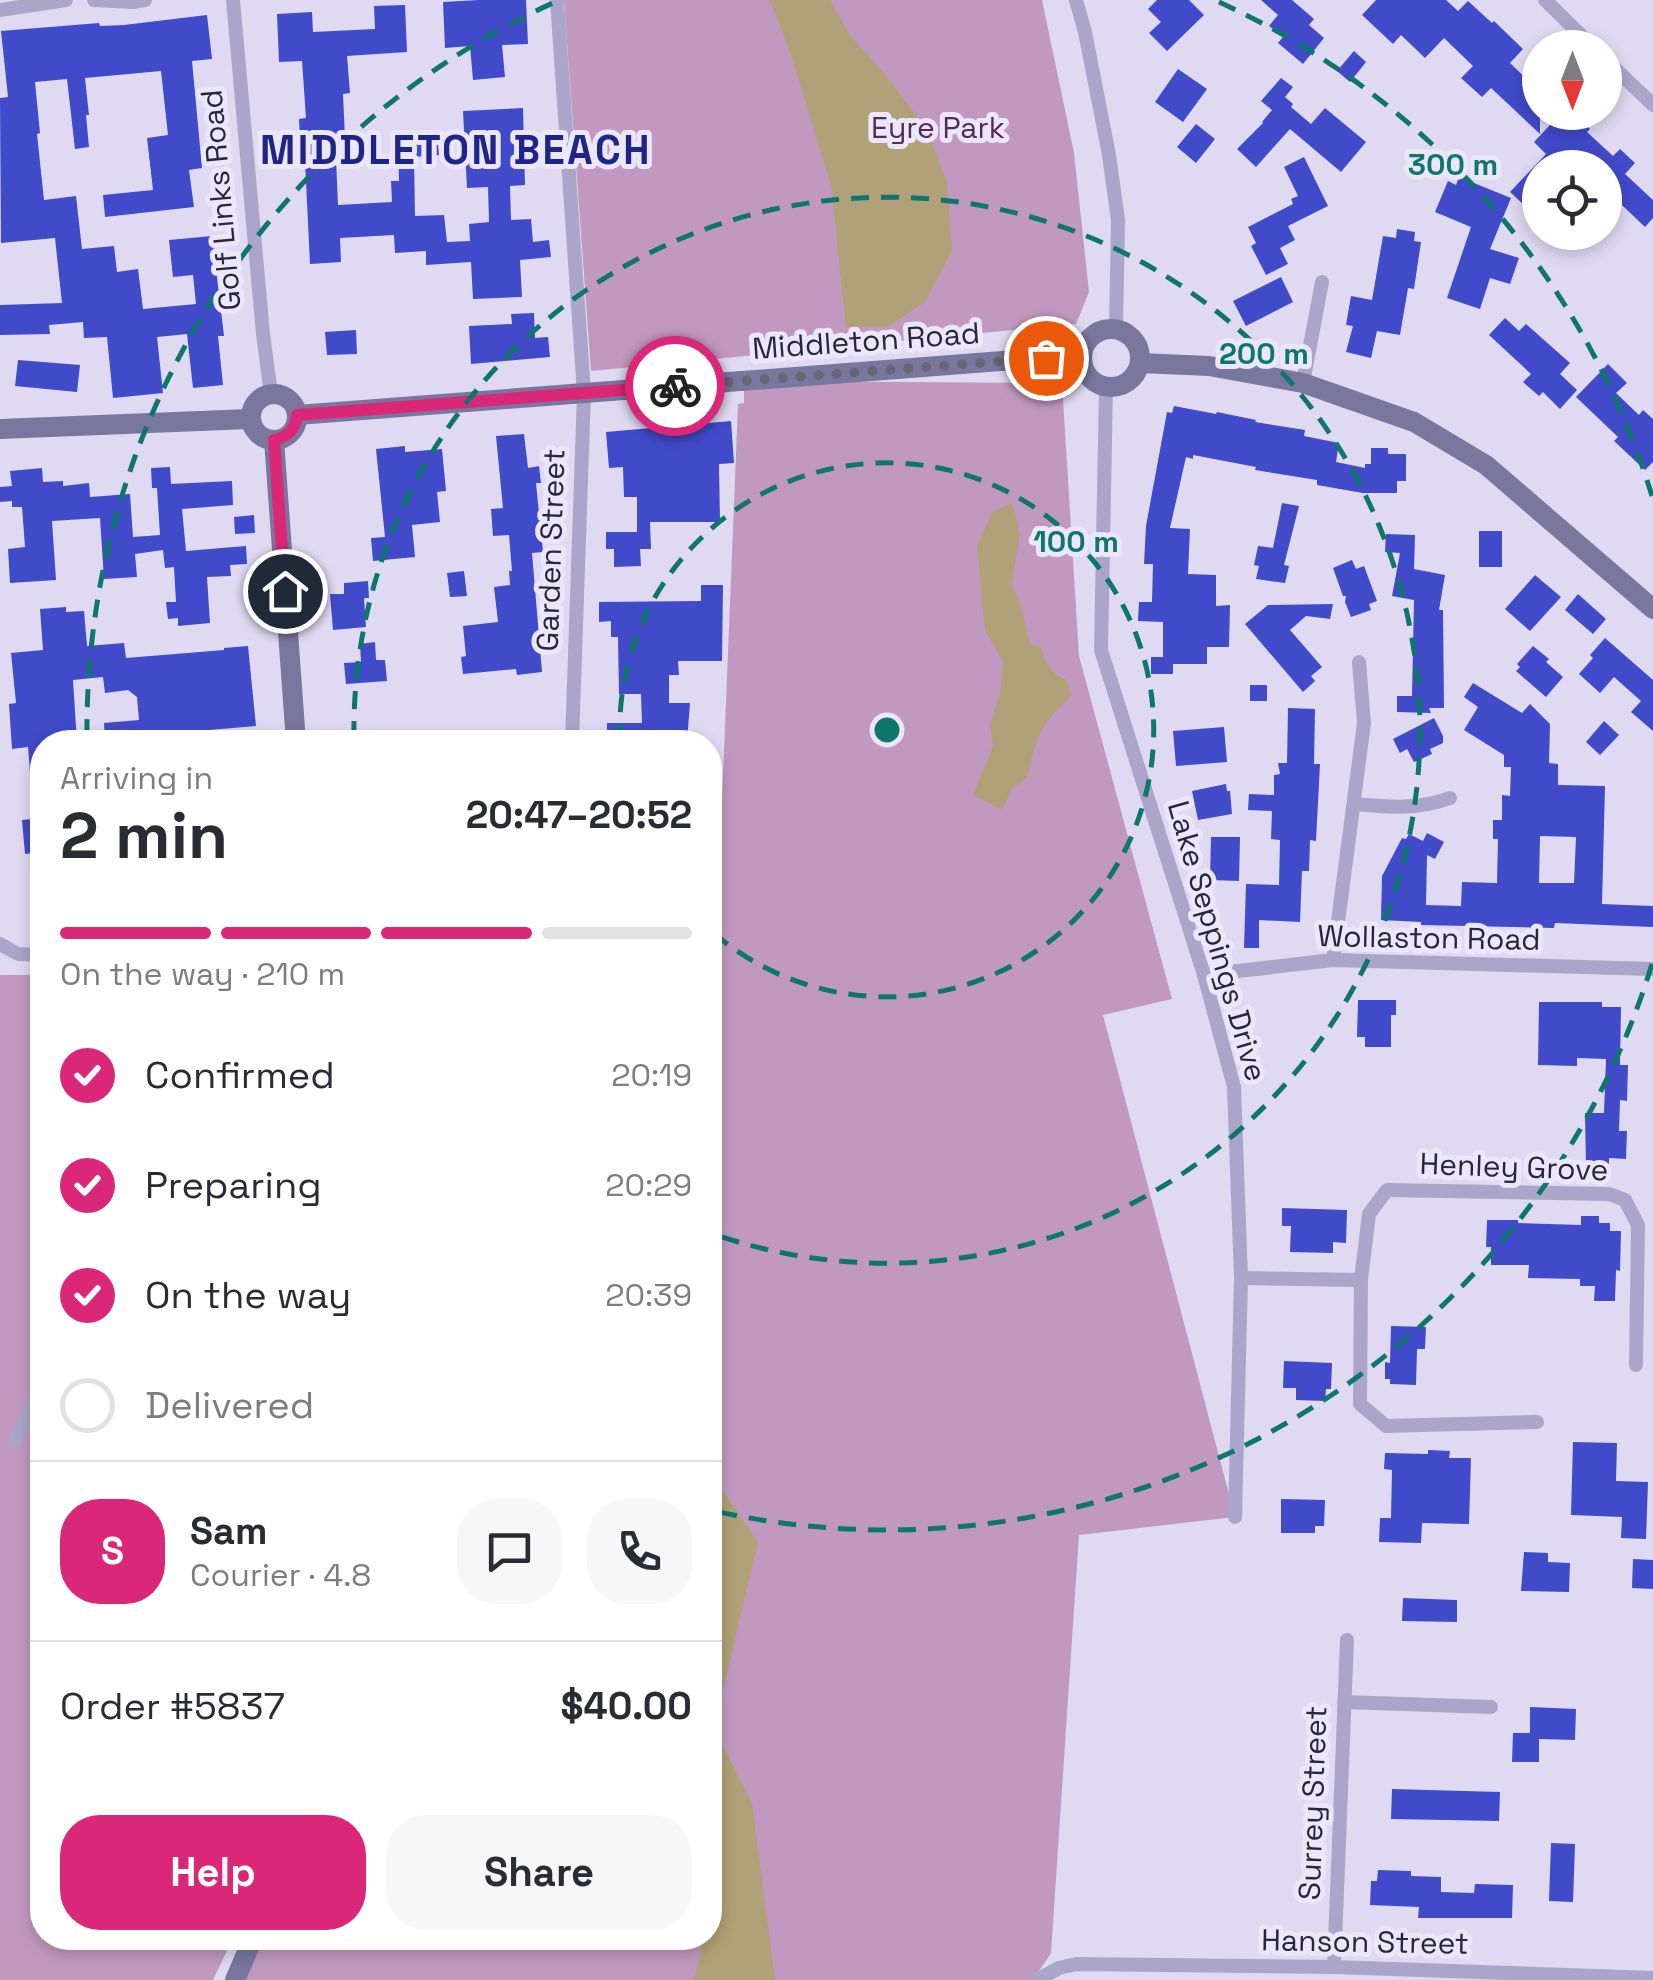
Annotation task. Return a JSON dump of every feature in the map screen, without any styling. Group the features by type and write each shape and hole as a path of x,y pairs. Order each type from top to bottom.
{"main road":[{"path":"1116,329 1135,340 1140,363 1128,382 1106,387 1087,376 1082,355 1093,334 1116,329"},
{"name":"Middleton Road","path":"297,415 1082,355"},
{"path":"1140,363 1209,366 1303,382 1414,422 1486,466 1653,608"},
{"path":"271,394 288,399 297,415 291,432 274,440 258,434 250,419 256,402 271,394"},
{"path":"0,429 250,419"},
{"path":"274,440 295,730"},
{"path":"235,1980 247,1950"}],"street":[{"path":"0,10 66,0"},
{"path":"94,0 145,0"},
{"name":"Golf Links Road","path":"232,0 271,394"},
{"name":"Garden Street","path":"556,0 584,393 572,730"},
{"path":"1076,0 1109,155 1118,220 1116,329"},
{"path":"1544,0 1575,30"},
{"path":"1622,75 1653,105"},
{"path":"1303,382 1322,282"},
{"name":"Lake Seppings Drive","path":"1106,387 1101,650 1204,975 1234,1087 1241,1278 1235,1517"},
{"path":"1333,960 1364,724 1359,662"},
{"path":"1354,804 1430,806 1450,798"},
{"path":"0,944 18,954 30,954"},
{"name":"Wollaston Road","path":"1204,975 1333,960 1653,969"},
{"name":"Henley Grove","path":"1537,1422 1386,1426 1360,1404 1361,1280 1369,1214 1388,1190 1609,1194 1625,1200 1638,1225 1636,1366"},
{"path":"1241,1278 1361,1280"},
{"path":"15,1440 30,1412"},
{"name":"Surrey Street","path":"1334,1967 1346,1640"},
{"path":"1344,1702 1491,1707"},
{"name":"Hanson Street","path":"1036,1980 1076,1964 1334,1967 1653,1978"}],"green space":[{"name":"Eyre Park","path":"564,0 1042,0 1074,153 1089,292 1076,324 591,371"},
{"path":"744,381 1062,383 1079,656 1172,999 1103,1015 1235,1517 1079,1535 1051,1953 1033,1980 235,1980 249,1950 722,1950 722,802 738,404 744,403"},
{"path":"0,975 30,975 30,1950 227,1950 213,1980 0,1980"}],"shaded area":[{"path":"768,0 830,0 850,35 927,130 947,182 952,251 925,302 887,327 846,327 831,186 792,58"},
{"path":"1012,503 1020,533 1012,584 1030,644 1041,647 1050,668 1067,680 1071,697 1046,724 1027,778 1012,789 1002,810 973,795 993,746 990,725 1000,693 1003,662 985,630 977,546 993,512"},
{"path":"722,1490 758,1542 722,1694"},
{"path":"722,1744 752,1803 775,1980 694,1980 701,1950 722,1950"}],"building":[{"path":"526,0 528,44 502,45 505,77 473,80 470,46 445,48 443,2"},
{"path":"1157,0 1189,0 1204,15 1167,51 1149,33 1161,22 1148,9"},
{"path":"1261,0 1292,0 1314,19 1309,25 1324,38 1303,64 1278,43 1283,37 1269,26 1278,15"},
{"path":"1376,0 1446,0 1458,11 1468,1 1522,48 1510,63 1522,75 1522,117 1491,88 1482,97 1461,78 1473,66 1444,38 1425,58 1401,35 1393,44 1362,15"},
{"path":"405,5 407,52 347,56 350,93 343,94 346,159 336,159 338,205 392,202 391,181 399,181 398,137 437,134 439,155 414,157 415,216 444,215 447,242 470,241 469,224 489,222 488,187 467,188 463,111 523,108 525,185 510,186 511,220 531,219 533,242 549,240 551,257 520,260 522,297 473,299 471,262 426,265 426,251 395,253 394,235 340,238 341,262 310,264 299,119 306,118 302,61 279,62 277,14 312,12 313,32 375,29 374,6"},
{"path":"207,15 212,59 192,61 202,168 189,170 194,207 105,217 103,195 153,190 147,138 168,135 161,71 85,78 89,147 75,149 67,79 35,82 44,200 76,196 82,249 114,246 117,272 138,269 143,309 196,304 193,275 173,277 169,240 212,236 224,336 218,336 223,385 193,388 187,334 157,337 163,393 113,398 107,337 84,338 83,322 49,325 50,334 0,335 0,305 62,303 55,238 1,243 0,98 8,97 1,31 99,23 124,25"},
{"path":"1354,51 1366,62 1350,82 1337,71"},
{"path":"1178,69 1207,89 1183,122 1155,102"},
{"path":"1281,78 1293,87 1285,97 1293,104 1291,107 1311,124 1325,108 1366,142 1341,172 1290,129 1256,167 1237,149 1272,110 1261,101"},
{"path":"1196,124 1215,139 1196,163 1177,147"},
{"path":"1545,130 1589,130 1606,150 1542,150 1534,142"},
{"path":"1622,151 1635,163 1625,174 1653,200 1653,218 1645,227 1622,205"},
{"path":"1304,157 1328,206 1288,226 1295,240 1280,248 1288,264 1266,275 1251,246 1256,243 1248,227 1293,204 1291,199 1298,196 1284,167"},
{"path":"1459,177 1511,198 1490,249 1519,258 1510,284 1490,278 1480,309 1447,298 1471,227 1435,212 1448,181 1456,185"},
{"path":"1522,179 1522,203 1510,192"},
{"path":"1397,229 1415,232 1414,241 1421,242 1414,289 1408,288 1400,335 1377,331 1371,358 1346,352 1353,326 1346,325 1351,296 1372,300 1383,236 1396,238"},
{"path":"1281,277 1293,302 1246,326 1233,301"},
{"path":"534,313 535,338 548,337 550,357 471,364 469,326 512,324 511,314"},
{"path":"1505,318 1519,331 1526,324 1570,363 1560,374 1577,390 1560,409 1543,392 1539,396 1523,382 1531,374 1489,335"},
{"path":"356,330 357,354 327,355 325,332"},
{"path":"18,360 80,365 77,392 15,386"},
{"path":"1608,364 1627,383 1616,393 1639,415 1643,410 1653,419 1653,462 1645,470 1614,441 1618,437 1576,397"},
{"path":"1174,406 1305,430 1304,436 1339,443 1336,462 1365,468 1365,464 1371,464 1371,448 1388,448 1388,454 1406,454 1406,481 1397,481 1397,493 1363,493 1317,485 1317,480 1255,470 1256,467 1186,457 1170,528 1190,529 1188,574 1216,575 1216,606 1230,605 1229,647 1207,647 1207,664 1173,664 1173,674 1151,674 1151,657 1163,657 1163,622 1138,621 1139,602 1152,602 1153,564 1144,564 1146,526 1167,412 1172,413"},
{"path":"731,421 734,463 719,464 720,522 650,522 651,549 640,549 641,566 614,567 614,549 606,549 606,532 637,532 637,497 624,497 623,467 609,468 606,432"},
{"path":"524,434 528,468 539,466 541,483 536,483 543,552 532,553 542,672 517,675 516,669 463,674 463,626 498,622 494,587 510,585 512,571 509,535 493,536 491,509 503,508 496,436"},
{"path":"405,446 405,452 442,449 446,491 437,492 440,522 412,525 415,557 373,561 371,538 385,537 376,449"},
{"path":"170,467 171,484 232,481 233,505 182,509 186,551 246,546 247,564 230,565 231,576 207,577 210,623 178,626 178,618 168,619 166,602 176,602 174,567 165,568 163,550 135,554 137,577 104,579 100,518 52,521 56,580 10,583 8,549 25,547 22,507 12,507 12,501 0,502 0,487 12,486 10,471 42,468 43,482 63,481 63,486 89,483 90,497 130,494 133,537 160,535 157,488 152,488 151,468"},
{"path":"1282,503 1299,506 1284,565 1289,566 1285,583 1256,579 1258,546 1273,548"},
{"path":"254,515 255,533 235,534 234,517"},
{"path":"1479,531 1502,531 1502,567 1479,567"},
{"path":"1386,534 1415,535 1414,569 1445,575 1439,610 1443,610 1444,708 1429,708 1431,713 1397,712 1397,696 1412,696 1414,600 1392,596 1400,553 1385,552"},
{"path":"1352,560 1356,569 1364,566 1377,601 1369,604 1371,610 1351,617 1333,568"},
{"path":"464,571 467,596 450,597 447,573"},
{"path":"1535,575 1561,597 1530,631 1505,609"},
{"path":"368,581 369,598 364,598 366,627 333,630 330,594 344,594 344,583"},
{"path":"701,585 723,585 722,661 678,661 679,675 669,675 669,703 690,703 688,730 607,730 607,723 642,723 641,694 619,694 618,637 611,637 611,621 599,622 599,602 701,601"},
{"path":"1578,594 1606,619 1593,634 1565,610"},
{"path":"1333,604 1330,619 1306,616 1290,630 1322,667 1311,676 1315,681 1303,692 1245,624 1268,605"},
{"path":"66,607 66,612 84,611 87,646 124,643 126,658 248,646 256,726 104,730 104,723 139,720 137,697 128,690 105,693 103,677 73,680 76,730 30,730 30,772 28,747 12,749 9,704 16,703 11,653 43,650 40,609"},
{"path":"1605,638 1653,680 1653,731 1631,712 1641,701 1614,677 1600,693 1579,674"},
{"path":"375,642 376,660 385,660 387,681 346,684 344,663 361,662 360,644"},
{"path":"1533,646 1563,677 1546,697 1516,671 1520,667 1517,664"},
{"path":"1473,683 1522,713 1530,704 1550,724 1549,763 1558,764 1558,785 1605,786 1602,904 1653,906 1653,927 1555,923 1554,928 1421,925 1381,920 1382,876 1402,838 1409,834 1423,841 1427,833 1444,842 1435,859 1427,855 1426,905 1461,906 1462,882 1497,883 1498,839 1493,839 1493,820 1502,820 1502,795 1510,796 1511,767 1504,767 1504,755 1464,730 1478,707 1464,697","holes":["1540,836 1576,837 1574,883 1539,883"]},
{"path":"1250,685 1267,685 1267,701 1250,701"},
{"path":"1288,708 1315,709 1314,764 1320,764 1316,841 1310,840 1309,871 1302,871 1300,922 1259,920 1259,948 1244,948 1246,884 1279,885 1280,840 1271,839 1272,811 1248,810 1249,794 1274,795 1274,775 1280,774 1278,763 1287,763"},
{"path":"1434,718 1443,743 1430,749 1432,754 1414,762 1407,749 1400,753 1393,739"},
{"path":"1604,721 1619,735 1600,755 1586,742"},
{"path":"1224,727 1227,762 1176,766 1173,731"},
{"path":"1226,784 1232,814 1198,820 1192,791"},
{"path":"30,819 30,853 25,854 22,820"},
{"path":"1211,837 1240,837 1239,881 1210,880"},
{"path":"1358,1000 1396,1000 1396,1015 1391,1015 1391,1047 1365,1047 1365,1037 1357,1037"},
{"path":"1539,1002 1602,1002 1602,1007 1621,1007 1620,1065 1628,1065 1627,1101 1620,1100 1619,1131 1627,1131 1626,1159 1609,1158 1609,1166 1586,1165 1585,1113 1604,1113 1606,1059 1577,1058 1577,1066 1538,1065"},
{"path":"1282,1208 1347,1210 1346,1243 1333,1242 1333,1253 1290,1252 1291,1226 1282,1226"},
{"path":"1581,1216 1599,1216 1599,1223 1610,1223 1610,1231 1621,1231 1615,1301 1594,1301 1595,1286 1580,1286 1580,1279 1528,1278 1529,1265 1491,1265 1491,1247 1486,1247 1487,1220 1581,1225"},
{"path":"1391,1326 1426,1327 1425,1349 1417,1349 1416,1385 1390,1384 1390,1379 1385,1379 1385,1362 1390,1363"},
{"path":"1284,1361 1332,1363 1331,1389 1326,1389 1325,1401 1296,1400 1296,1388 1283,1388"},
{"path":"1573,1442 1617,1443 1616,1481 1648,1482 1646,1539 1621,1538 1622,1517 1571,1515"},
{"path":"1428,1450 1450,1451 1449,1458 1471,1458 1469,1524 1422,1523 1421,1543 1379,1542 1380,1518 1391,1518 1392,1470 1384,1469 1385,1453 1428,1454"},
{"path":"1281,1499 1325,1500 1324,1526 1315,1526 1315,1533 1281,1533"},
{"path":"1524,1552 1548,1553 1548,1562 1570,1563 1569,1592 1521,1591"},
{"path":"1633,1559 1653,1560 1653,1589 1632,1588"},
{"path":"1403,1598 1457,1600 1457,1622 1402,1621"},
{"path":"1530,1707 1576,1709 1575,1740 1539,1739 1539,1762 1512,1762 1513,1733 1530,1733"},
{"path":"1392,1789 1500,1792 1499,1821 1391,1819"},
{"path":"1551,1843 1575,1844 1573,1902 1549,1901"},
{"path":"1378,1870 1441,1877 1441,1892 1474,1893 1475,1884 1513,1885 1512,1918 1418,1918 1419,1907 1370,1905 1371,1881 1377,1881"}],"way so far":[{"path":"675,386 1046,358"}],"district":[{"name":"MIDDLETON BEACH","path":"456,150"}],"route":[{"path":"285,591 274,440 291,432 297,415 675,386"}]}
